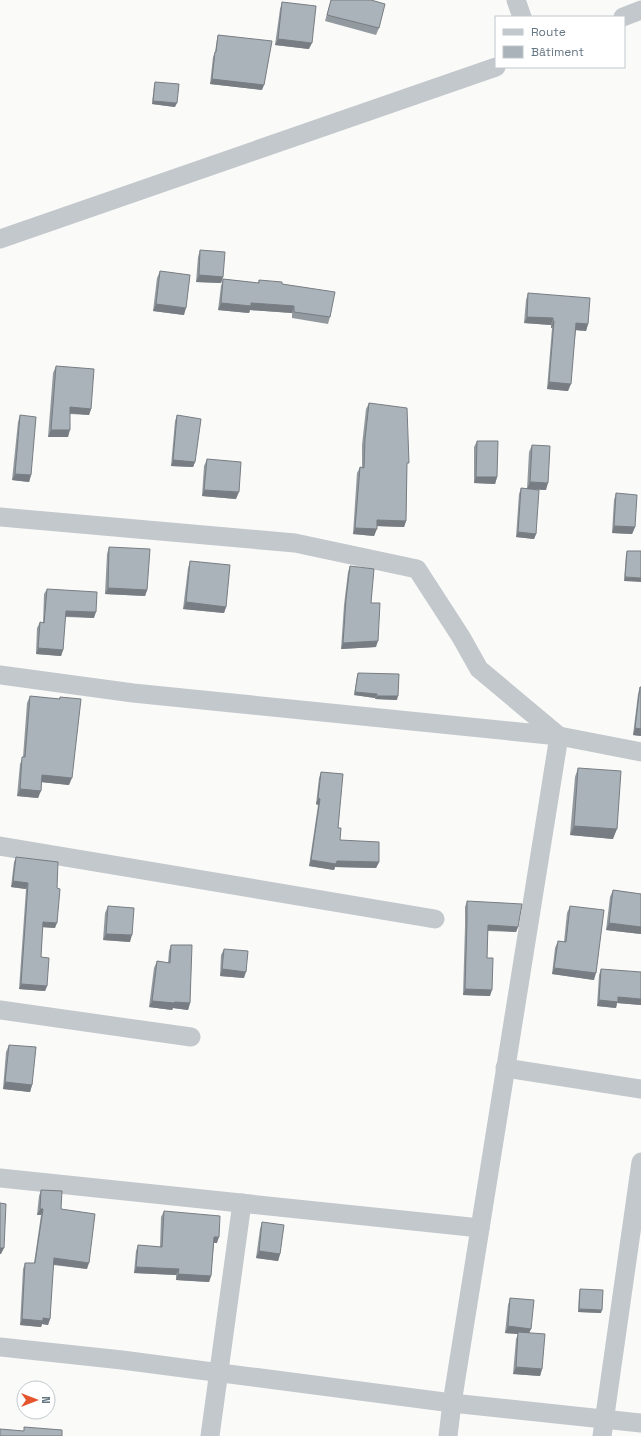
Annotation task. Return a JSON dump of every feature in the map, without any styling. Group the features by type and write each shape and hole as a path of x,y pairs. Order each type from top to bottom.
{"street":[{"path":"516,0 522,16"},
{"path":"625,16 641,10"},
{"path":"0,239 495,67"},
{"path":"0,517 295,543 417,569 461,637 479,669 559,736"},
{"path":"0,674 132,693 559,736 641,752"},
{"path":"448,1436 505,1068 559,736"},
{"path":"0,846 435,919"},
{"path":"0,1010 191,1037"},
{"path":"505,1068 641,1090"},
{"path":"603,1427 641,1162"},
{"path":"0,1178 480,1228"},
{"path":"210,1436 242,1203"},
{"path":"0,1347 219,1372 452,1403 603,1427 641,1423"}],"building":[{"path":"331,0 371,0 385,4 379,28 327,15"},
{"path":"282,2 316,6 312,43 278,39"},
{"path":"218,35 272,41 264,85 212,79"},
{"path":"155,82 179,84 177,103 153,101"},
{"path":"200,250 225,252 223,277 199,275"},
{"path":"160,271 190,275 186,308 156,304"},
{"path":"223,279 259,283 259,280 282,282 282,284 335,292 330,317 294,312 294,306 251,303 251,306 221,303"},
{"path":"528,293 590,298 588,324 576,323 571,384 549,382 554,321 553,318 527,317"},
{"path":"56,366 94,369 91,409 70,407 70,430 51,430"},
{"path":"369,403 407,408 409,463 407,463 406,521 377,520 377,529 355,528 360,467 364,468 365,439"},
{"path":"20,415 36,417 31,475 15,474"},
{"path":"177,415 201,419 195,462 173,460"},
{"path":"477,441 498,441 497,477 476,477"},
{"path":"532,445 550,446 548,483 530,482"},
{"path":"207,459 241,462 239,492 204,490"},
{"path":"521,488 539,490 536,534 518,532"},
{"path":"616,493 637,495 635,527 614,526"},
{"path":"109,547 150,549 147,590 108,588"},
{"path":"627,551 641,551 641,578 625,577"},
{"path":"190,561 230,565 226,607 186,602"},
{"path":"350,566 374,569 371,603 380,603 378,641 343,643"},
{"path":"47,589 97,592 96,612 66,611 63,650 38,648 40,622 44,623"},
{"path":"358,673 399,674 398,696 377,696 377,694 355,692"},
{"path":"641,687 641,729 635,728"},
{"path":"30,696 60,699 60,697 81,699 72,778 42,775 41,791 20,789 22,757 25,757"},
{"path":"578,768 621,771 617,829 574,826"},
{"path":"321,772 343,774 338,828 341,828 340,840 379,842 379,862 337,861 336,864 311,860 320,799 318,798"},
{"path":"16,857 58,862 57,888 60,889 57,923 43,922 41,957 49,958 47,986 21,984 28,883 13,881"},
{"path":"613,890 641,894 641,927 609,923"},
{"path":"467,901 522,904 518,927 488,925 487,958 493,958 492,990 465,989"},
{"path":"108,906 134,908 132,935 106,934"},
{"path":"570,906 604,910 596,973 554,968 558,941 566,942"},
{"path":"171,945 192,945 190,1003 152,1001 157,961 170,963"},
{"path":"224,949 248,951 246,972 222,969"},
{"path":"601,969 641,972 641,999 618,997 618,1002 599,1000"},
{"path":"9,1045 36,1047 32,1085 5,1082"},
{"path":"41,1190 62,1191 61,1209 95,1214 89,1263 54,1258 50,1319 43,1318 43,1321 22,1319 25,1263 35,1263 43,1209 40,1209"},
{"path":"0,1203 6,1204 4,1248 0,1248"},
{"path":"164,1211 220,1216 219,1237 214,1237 211,1276 178,1274 179,1269 136,1267 138,1245 162,1247"},
{"path":"262,1222 284,1225 280,1254 259,1251"},
{"path":"580,1289 603,1290 602,1310 579,1309"},
{"path":"510,1298 534,1300 531,1329 508,1326"},
{"path":"518,1332 545,1334 542,1369 516,1367"},
{"path":"24,1427 62,1430 62,1436 0,1436 0,1429 24,1431"}]}
